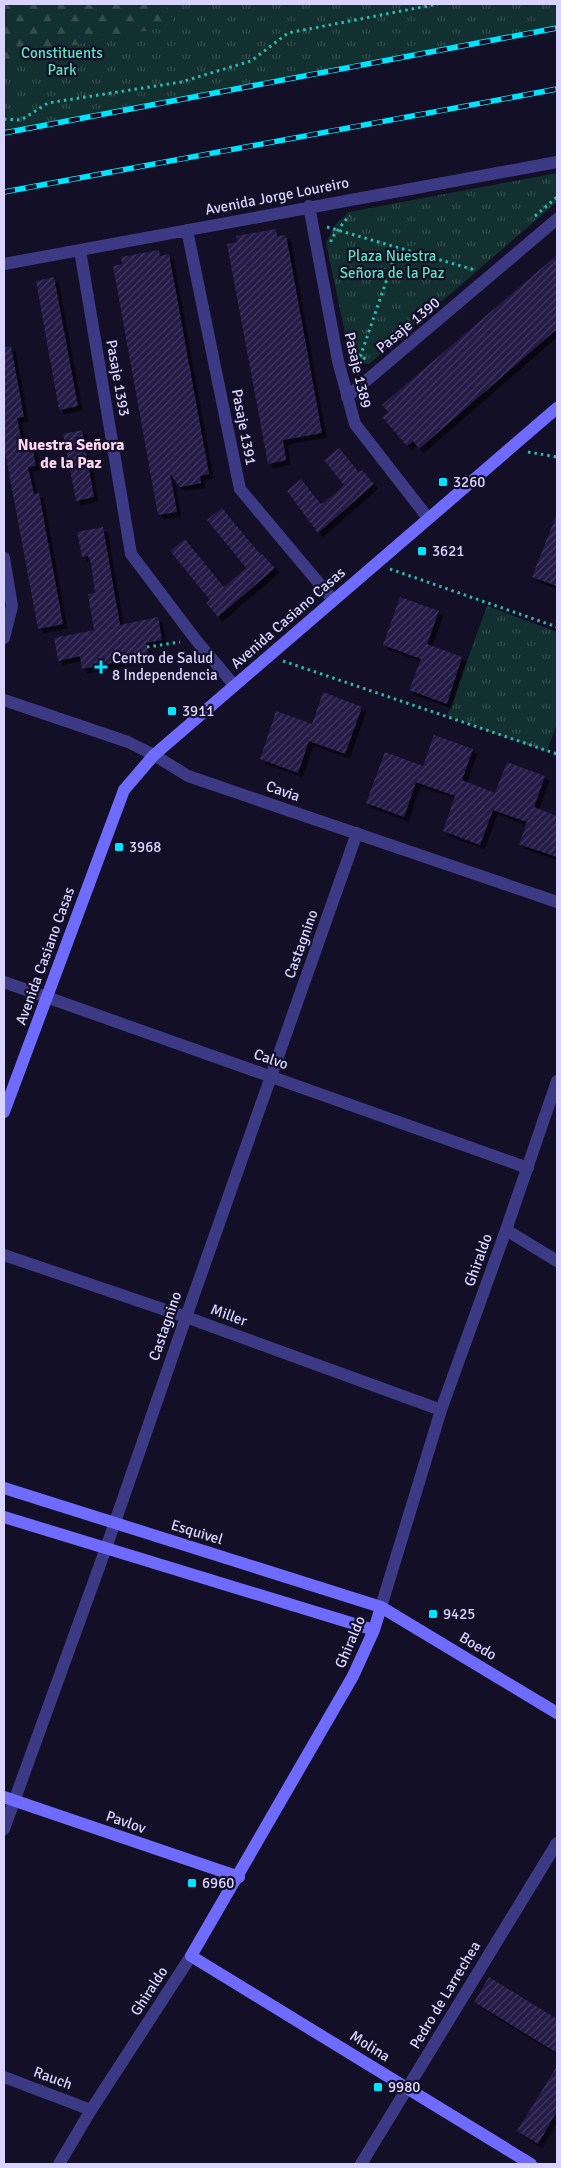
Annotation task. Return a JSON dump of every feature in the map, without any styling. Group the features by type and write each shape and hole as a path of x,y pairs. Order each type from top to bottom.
{"street":[{"name":"Avenida Jorge Loureiro","path":"4,264 309,206 557,162"},
{"name":"Pasaje 1389","path":"309,206 338,361 354,424 428,518"},
{"name":"Pasaje 1390","path":"347,397 557,219"},
{"name":"Pasaje 1391","path":"187,230 240,490 333,600"},
{"name":"Pasaje 1393","path":"80,250 131,554 196,640 234,685"},
{"name":"Avenida Casiano Casas","path":"4,1112 124,790 154,754 557,408"},
{"path":"4,558 12,606 4,638"},
{"name":"Cavia","path":"4,700 128,742 154,754 188,776 557,902"},
{"name":"Castagnino","path":"4,1829 9,1799 106,1548 113,1523 357,834"},
{"name":"Calvo","path":"4,982 528,1168"},
{"name":"Ghiraldo","path":"59,2164 91,2110 191,1956 239,1877 353,1676 374,1630 441,1410 528,1168 557,1081"},
{"path":"506,1230 557,1261"},
{"name":"Miller","path":"4,1255 186,1317 441,1410"},
{"name":"Esquivel","path":"4,1488 381,1607"},
{"path":"4,1517 374,1630"},
{"name":"Boedo","path":"381,1607 557,1713"},
{"name":"Pavlov","path":"9,1799 239,1877"},
{"name":"Pedro de Larrechea","path":"360,2164 557,1843"},
{"name":"Molina","path":"191,1956 531,2164"},
{"name":"Rauch","path":"4,2077 91,2110"}],"path":[{"path":"4,119 21,120 48,103 181,82 251,61 288,33 438,4"},
{"path":"529,221 557,197"},
{"path":"333,249 331,240 348,217"},
{"path":"312,224 474,269 485,281"},
{"path":"354,373 398,247"},
{"path":"467,275 481,263"},
{"path":"350,343 352,353 359,357 367,360 374,354"},
{"path":"509,449 557,457"},
{"path":"375,564 557,627"},
{"path":"147,647 196,640"},
{"path":"268,656 557,754"}],"green space":[{"name":"Constituents Park","path":"4,4 557,4 557,28 4,133"},
{"path":"4,4 166,4 175,25 4,59"},
{"name":"Plaza Nuestra Señora de la Paz","path":"557,173 557,202 369,364 356,363 349,352 326,243 335,225 349,212"},
{"path":"487,606 557,632 557,723 547,752 447,716"}],"building":[{"path":"276,229 277,236 286,235 322,433 283,440 286,460 268,464 227,244 237,242 236,236"},
{"path":"159,250 160,256 169,254 209,474 200,476 201,483 180,487 170,474 177,512 158,515 113,266 122,264 121,257"},
{"path":"557,255 557,329 419,449 413,441 407,446 382,417 388,412 382,405"},
{"path":"54,277 78,406 59,410 36,281"},
{"path":"11,346 24,417 17,418 22,443 31,441 36,466 28,467 34,494 39,493 63,624 38,629 4,446 4,347"},
{"path":"82,430 94,497 76,501 63,434"},
{"path":"339,448 359,472 362,470 374,484 318,533 287,491 301,479 321,504 332,496 344,485 324,460"},
{"path":"222,508 261,555 275,568 218,617 206,603 210,600 170,551 185,539 224,587 246,568 207,520"},
{"path":"557,516 557,586 532,577"},
{"path":"103,527 120,625 158,617 162,640 146,643 149,656 82,669 80,656 58,661 54,638 94,630 88,594 95,593 91,563 88,556 82,557 77,532"},
{"path":"400,597 439,611 427,644 462,657 447,704 409,690 421,659 383,645"},
{"path":"323,692 362,707 345,754 309,741 298,773 260,759 276,711 312,724"},
{"path":"434,735 473,749 462,780 495,793 507,762 545,776 534,807 557,816 557,857 519,844 527,822 493,810 480,845 443,831 455,796 416,782 404,817 366,803 385,752 423,766"},
{"path":"489,1977 557,2019 557,2053 474,2002"},
{"path":"557,2066 557,2111 538,2144 517,2131"}],"railway":[{"path":"4,133 557,28"},
{"path":"4,192 557,89"}],"place":[{"name":"3260","path":"443,482"},
{"name":"3621","path":"422,551"},
{"name":"Centro de Salud 8 Independencia","path":"101,667"},
{"name":"3911","path":"172,711"},
{"name":"3968","path":"119,847"},
{"name":"9425","path":"433,1614"},
{"name":"6960","path":"192,1883"},
{"name":"9980","path":"378,2087"}],"district":[{"name":"Nuestra Señora de la Paz","path":"71,454"}]}
